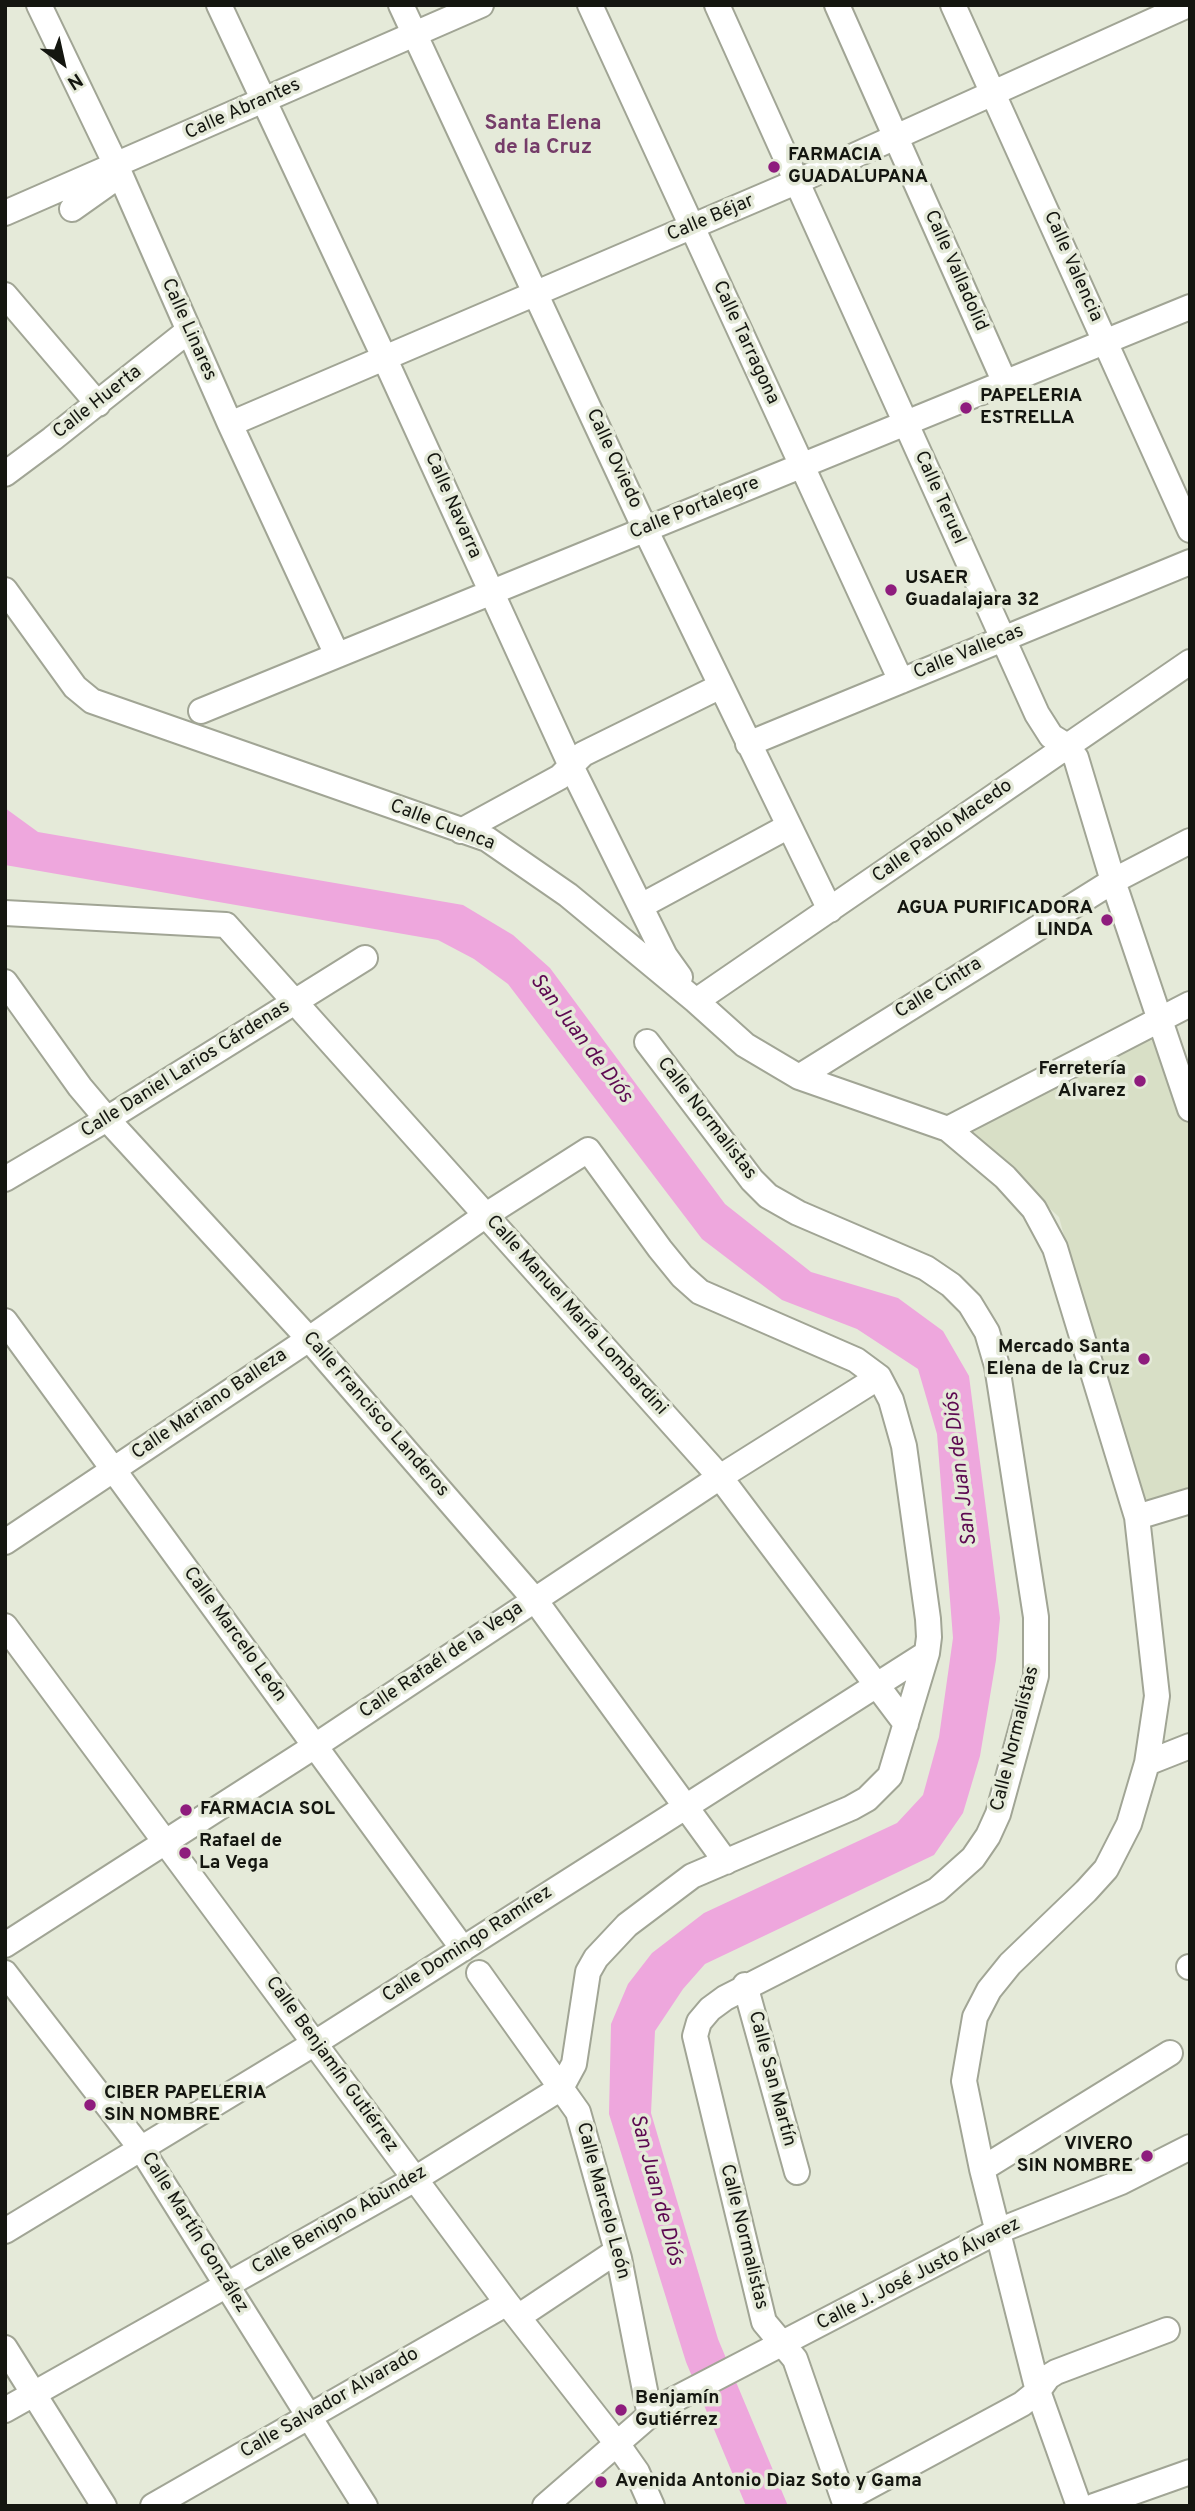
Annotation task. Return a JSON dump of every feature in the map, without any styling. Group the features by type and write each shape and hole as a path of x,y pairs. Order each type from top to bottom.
{"street":[{"name":"Calle Linares","path":"39,5 118,170 188,331 337,655"},
{"name":"Calle Navarra","path":"219,5 384,357 570,766 665,956 696,1001"},
{"name":"Calle Oviedo","path":"401,5 645,529 830,910"},
{"name":"Calle Abrantes","path":"5,213 118,170 264,101 481,5"},
{"name":"Calle Tarragona","path":"590,5 901,681"},
{"name":"Calle Teruel","path":"717,5 1045,727 1052,736 1067,746 1076,758 1113,881 1190,1109"},
{"name":"Calle Valladolid","path":"837,5 1005,383"},
{"name":"Calle Valencia","path":"953,5 1190,530"},
{"path":"1187,6 1190,14"},
{"name":"Calle Béjar","path":"230,424 796,182 1187,6"},
{"path":"72,209 118,170"},
{"path":"5,295 97,404"},
{"name":"Calle Portalegre","path":"201,711 1190,307"},
{"name":"Calle Huerta","path":"5,474 188,331"},
{"name":"Calle Vallecas","path":"748,744 1190,562"},
{"name":"Calle Cuenca","path":"5,590 75,687 92,701 487,839 568,895 745,1045 799,1077 948,1129"},
{"name":"Calle Pablo Macedo","path":"696,1001 1190,662"},
{"path":"461,831 560,776 583,754 721,686"},
{"path":"641,906 789,826"},
{"name":"Calle Cintra","path":"799,1077 1113,881 1190,841"},
{"name":"Calle Manuel María Lombardini","path":"5,913 226,925 720,1477 906,1724"},
{"name":"Calle Daniel Larios Cárdenas","path":"5,1179 107,1119 365,958"},
{"name":"Calle Francisco Landeros","path":"5,982 80,1087 107,1119 309,1339 535,1600 726,1862"},
{"path":"1079,2506 1038,2391 982,2169 964,2081 975,2017 989,1990 1010,1964 1106,1869 1129,1824 1147,1763 1157,1696 1137,1517 1055,1248 1034,1209 1013,1185 948,1129 1190,1004"},
{"name":"Calle Normalistas","path":"647,1042 752,1180 768,1196 799,1213 926,1268 951,1285 970,1304 987,1332 997,1366 1036,1618 1036,1675 998,1814 988,1836 973,1858 937,1891 746,1985 709,2009 699,2022 695,2036 764,2322 774,2349 795,2360 845,2503"},
{"name":"Calle Mariano Balleza","path":"5,1542 309,1339 486,1215 588,1150 660,1249 700,1293 856,1360 879,1377"},
{"name":"Calle Marcelo León","path":"5,1321 463,1949"},
{"path":"561,2088 574,2064 588,1972 610,1941 692,1877 867,1799 890,1776 926,1653 929,1619 904,1447 891,1400 879,1377"},
{"name":"Calle Rafaél de la Vega","path":"5,1945 315,1746 720,1477 879,1377"},
{"path":"1137,1517 1190,1502"},
{"name":"Calle Benjamín Gutiérrez","path":"5,1626 512,2310 618,2445 637,2472 652,2506"},
{"name":"Calle Domingo Ramírez","path":"5,2231 316,2043 926,1653"},
{"path":"1147,1763 1190,1745"},
{"name":"Calle Martín González","path":"5,1973 142,2150 365,2506"},
{"name":"Calle Marcelo León","path":"480,1973 578,2112 617,2251 654,2412"},
{"name":"Calle San Martín","path":"746,1985 797,2172"},
{"path":"982,2169 1170,2053"},
{"name":"Calle Benigno Abùndez","path":"5,2410 415,2179 561,2088"},
{"name":"Calle J. José Justo Álvarez","path":"545,2506 654,2412 998,2231 1121,2182 1190,2147"},
{"name":"Calle Salvador Alvarado","path":"153,2506 308,2417 512,2310 617,2251"},
{"path":"845,2503 1022,2404 1056,2372 1167,2330"},
{"path":"5,2348 104,2506"},
{"path":"1094,2506 1190,2472"}],"shaded area":[{"name":"Mercado Santa Elena de la Cruz","path":"1159,1024 1190,1115 1190,1500 1139,1514 1059,1217 963,1128"}],"water":[{"name":"San Juan de Diós","path":"5,808 38,832 463,905 513,935 550,968 725,1204 811,1272 898,1298 943,1331 969,1376 1000,1618 980,1756 963,1813 934,1855 705,1964 683,1989 655,2031 651,2113 718,2339 788,2506 746,2506 686,2362 609,2114 611,2024 628,1984 652,1953 704,1913 897,1823 923,1795 939,1737 953,1638 937,1434 918,1369 857,1329 782,1300 702,1239 508,984 474,959 438,940 5,865"}],"place":[{"name":"FARMACIA GUADALUPANA","path":"774,167"},
{"name":"PAPELERIA ESTRELLA","path":"966,408"},
{"name":"USAER Guadalajara 32","path":"891,590"},
{"name":"AGUA PURIFICADORA LINDA","path":"1107,920"},
{"name":"Ferretería Alvarez","path":"1140,1081"},
{"name":"Mercado Santa Elena de la Cruz","path":"1144,1359"},
{"name":"FARMACIA SOL","path":"186,1810"},
{"name":"Rafael de La Vega","path":"185,1853"},
{"name":"CIBER PAPELERIA SIN NOMBRE","path":"90,2105"},
{"name":"VIVERO SIN NOMBRE","path":"1147,2156"},
{"name":"Benjamín Gutiérrez","path":"621,2410"},
{"name":"Avenida Antonio Diaz Soto y Gama","path":"601,2482"}],"district":[{"name":"Santa Elena de la Cruz","path":"543,137"}]}
